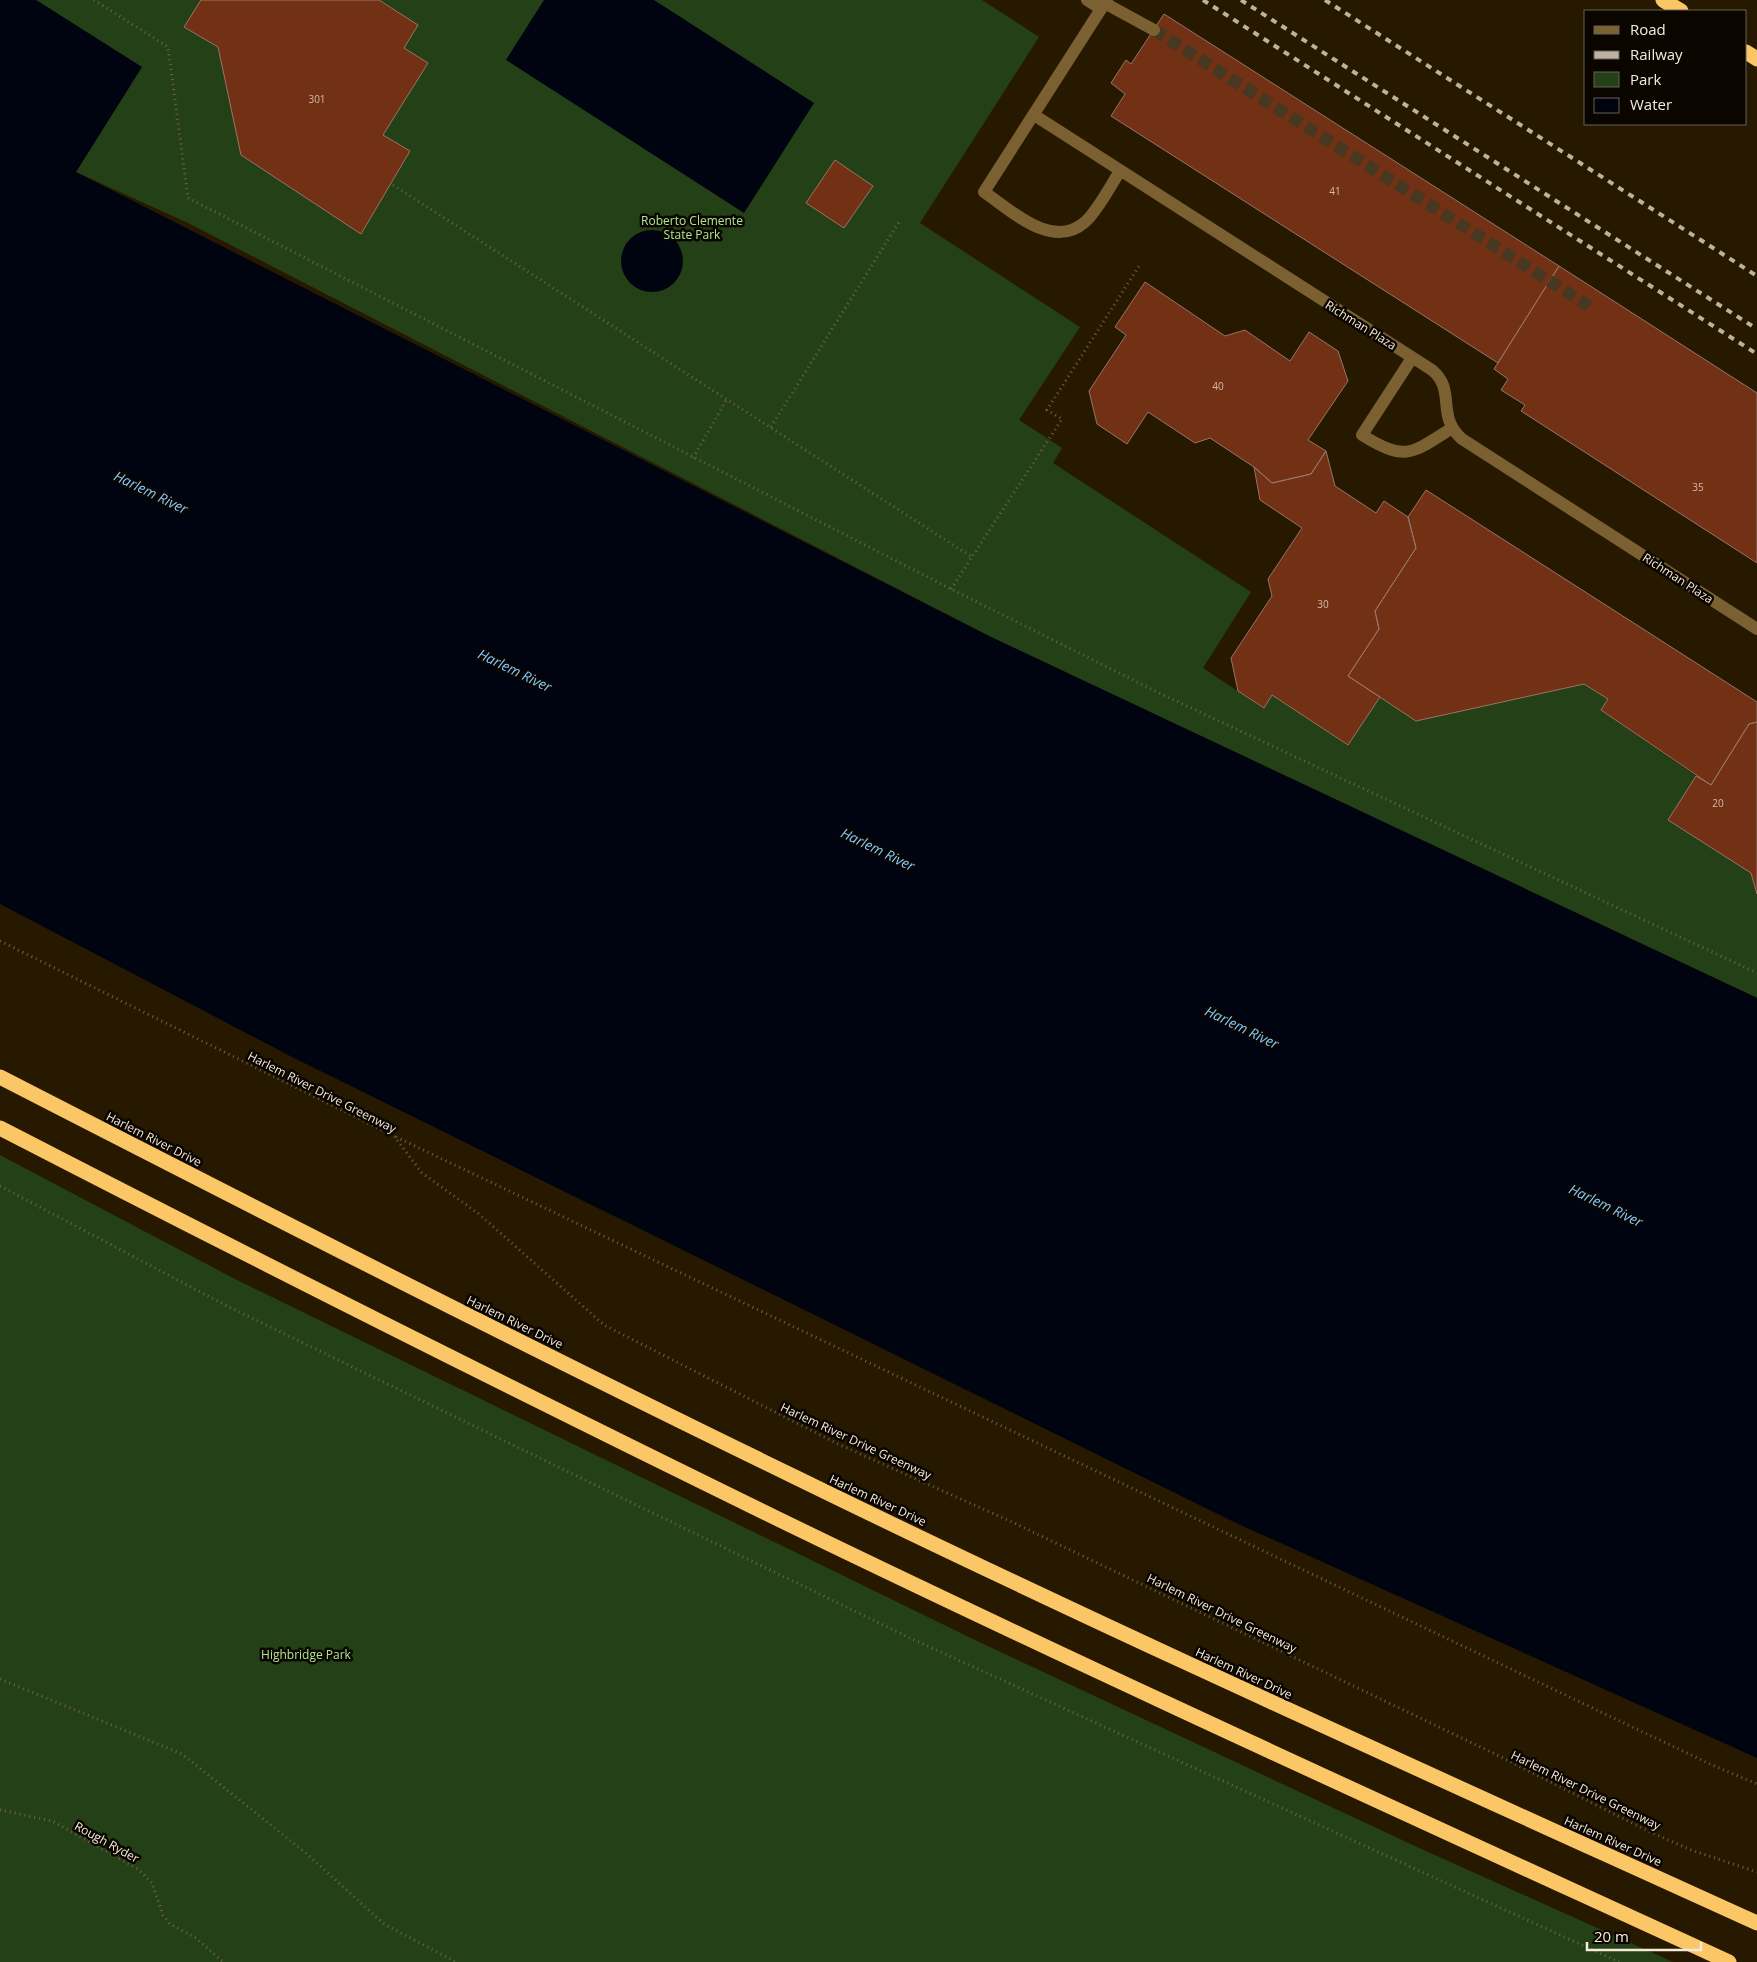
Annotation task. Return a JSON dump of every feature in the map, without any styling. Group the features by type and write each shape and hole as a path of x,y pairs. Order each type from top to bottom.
{"highway":[{"path":"1663,0 1679,10"},
{"name":"Harlem River Drive","path":"0,1077 350,1256 799,1479 1246,1691 1757,1923"},
{"path":"0,1128 333,1299 778,1519 1224,1730 1730,1962"}],"street":[{"path":"1087,0 1103,3 1154,30"},
{"path":"1103,3 984,192 1029,222 1051,232 1062,232 1074,229 1086,221 1120,171"},
{"name":"Richman Plaza","path":"1034,115 1432,370 1441,379 1444,386 1447,416 1452,428 1468,443 1757,629"},
{"path":"1412,358 1362,435 1389,450 1405,452 1422,447 1452,428"}],"path":[{"path":"94,0 168,47 188,198 693,458 1157,692 1757,973"},
{"path":"393,185 972,556"},
{"path":"771,427 899,222"},
{"path":"951,589 1062,419 1047,410 1139,266"},
{"path":"693,458 728,399"},
{"name":"Harlem River Drive Greenway","path":"0,942 394,1136 422,1173 479,1214 604,1325 838,1444 1030,1531 1493,1754 1646,1830 1691,1850 1757,1872"},
{"path":"394,1136 1703,1761 1757,1784"},
{"path":"0,1186 225,1305 910,1638 1619,1962"},
{"path":"0,1678 182,1754 306,1854 384,1924 456,1962"},
{"name":"Rough Ryder","path":"0,1810 52,1821 138,1869 152,1883 163,1915 170,1924 196,1938 223,1962"}],"green space":[{"name":"Roberto Clemente State Park","path":"36,0 982,0 1039,37 920,223 1080,327 1019,420 1062,448 1053,463 1251,592 1203,668 1263,708 1272,695 1347,745 1380,697 1584,684 1608,699 1602,711 1696,776 1669,820 1751,873 1757,894 1757,998 989,636 190,224 76,172 141,67"},
{"name":"Highbridge Park","path":"0,1155 233,1278 977,1641 1417,1847 1673,1962 0,1962"}],"water":[{"name":"Harlem River","path":"0,0 36,0 142,67 76,172 989,636 1757,998 1757,1758 1236,1523 292,1057 0,904"},
{"path":"544,0 654,0 814,103 744,213 506,60"},
{"path":"652,230 664,233 674,239 680,249 683,261 680,273 674,283 664,289 652,292 640,289 630,283 624,273 621,261 624,249 630,239 640,233"}],"building":[{"path":"201,0 379,0 418,25 404,48 428,63 383,135 410,151 361,234 241,155 218,47 184,27"},
{"path":"1164,14 1559,266 1498,363 1111,116 1125,94 1111,83 1126,60 1131,64"},
{"path":"835,160 873,186 844,228 806,203"},
{"path":"1559,266 1757,393 1757,563 1521,411 1525,405 1501,390 1508,379 1494,369"},
{"path":"1145,282 1225,336 1245,330 1290,361 1309,332 1338,351 1348,381 1308,440 1326,451 1311,474 1272,483 1254,467 1210,438 1195,443 1148,412 1127,444 1097,424 1089,391 1126,335 1115,327"},
{"path":"1326,451 1335,486 1376,513 1384,501 1408,517 1416,548 1375,611 1379,629 1348,676 1380,697 1348,745 1272,695 1264,708 1238,691 1231,658 1272,596 1268,579 1302,528 1260,500 1254,467 1272,483 1311,474"},
{"path":"1426,490 1757,702 1757,722 1749,724 1711,785 1601,710 1608,699 1584,684 1416,721 1348,676 1379,629 1375,611 1416,548 1408,517"},
{"path":"1757,722 1757,894 1751,873 1668,820 1696,776 1711,785 1749,724"}],"tunnel":[{"path":"1154,30 1589,306"}],"railway":[{"path":"1203,0 1757,354"},
{"path":"1241,0 1757,329"},
{"path":"1325,0 1757,276"}]}
